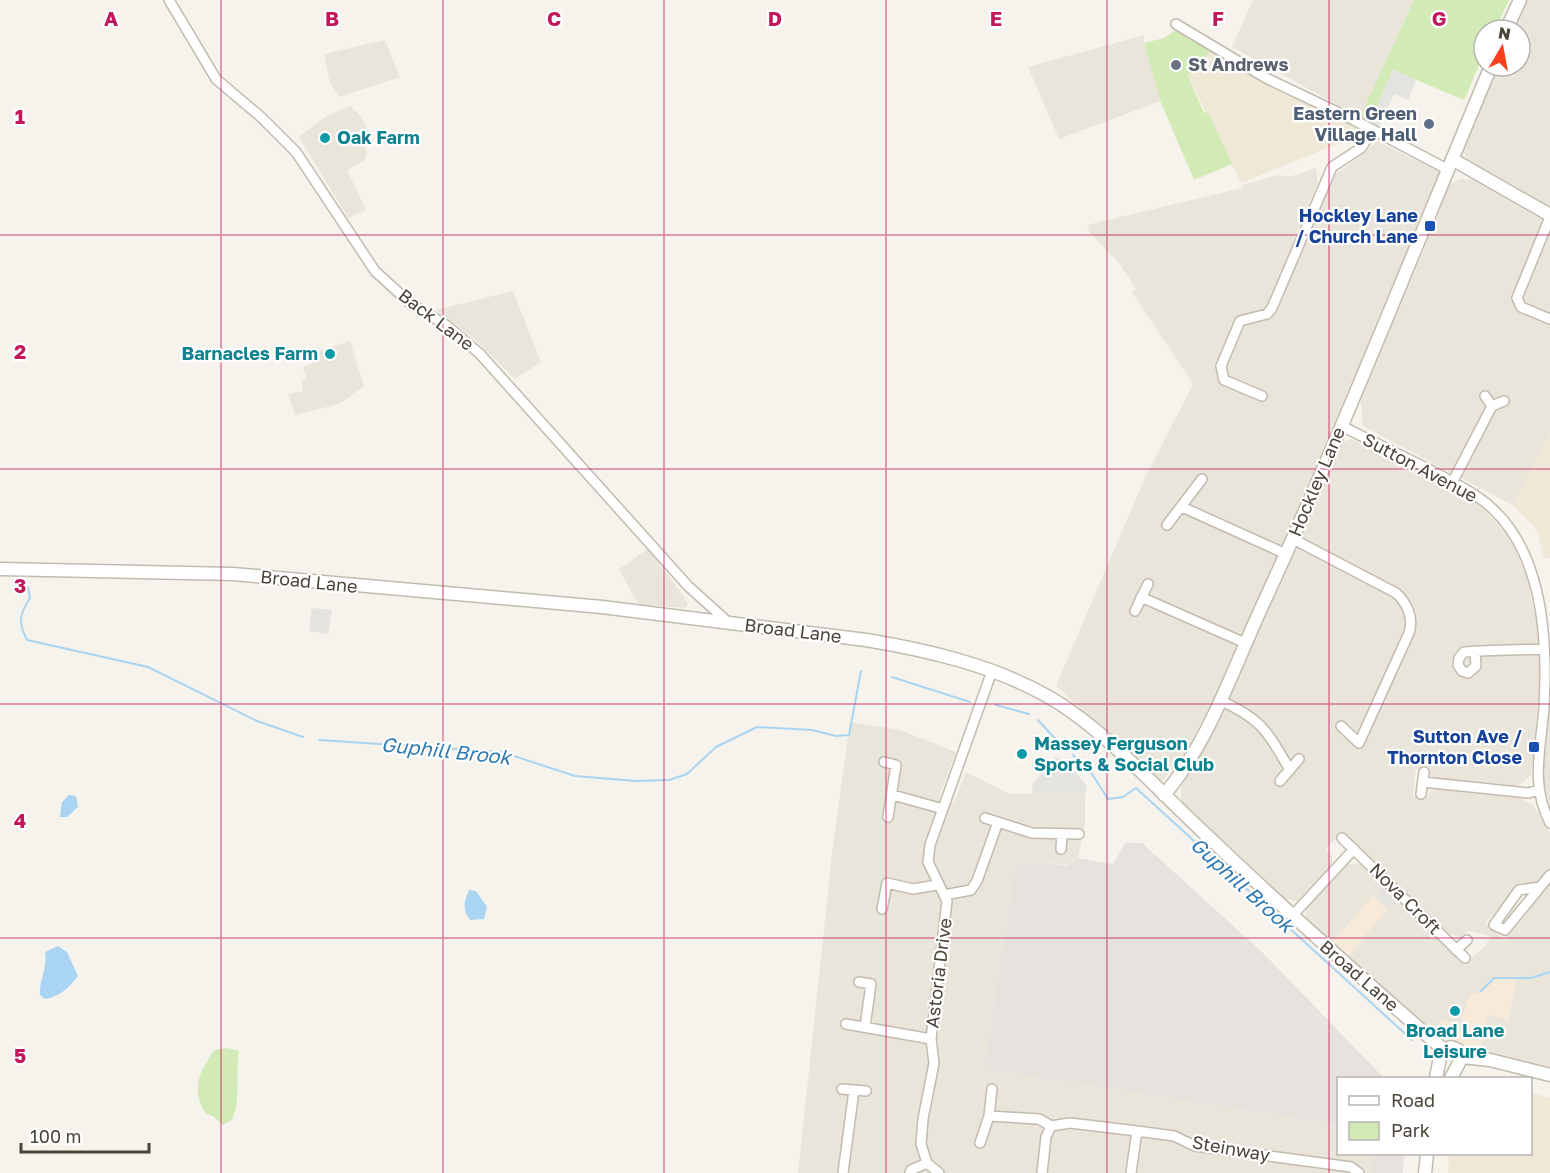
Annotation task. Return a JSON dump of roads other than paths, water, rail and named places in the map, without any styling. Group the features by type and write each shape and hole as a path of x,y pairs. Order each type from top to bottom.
{"street":[{"name":"Back Lane","path":"169,0 216,79 262,118 296,152 375,271 411,304 446,326 480,354 688,586 729,623"},
{"path":"1512,18 1520,0"},
{"path":"1176,24 1266,78 1373,130 1450,164 1550,216 1517,298 1521,307 1550,319"},
{"name":"Hockley Lane","path":"1164,795 1197,746 1293,539 1486,78"},
{"path":"1262,396 1224,380 1221,366 1240,321 1267,314 1272,308 1332,167 1361,148 1373,130"},
{"path":"1485,396 1492,406"},
{"path":"1452,483 1492,406 1504,401"},
{"name":"Sutton Avenue","path":"1342,426 1476,496 1500,518 1522,549 1537,594 1544,649 1547,710 1538,760 1538,790 1550,823"},
{"path":"1167,525 1202,479"},
{"path":"1182,507 1286,554"},
{"path":"1293,539 1396,593 1406,604 1412,622 1359,743 1341,726"},
{"name":"Broad Lane","path":"0,569 233,574 602,607 905,646 992,671 1019,682 1073,712 1292,916 1443,1049"},
{"path":"1135,611 1148,584"},
{"path":"1141,597 1245,643"},
{"path":"1475,651 1544,649"},
{"name":"Astoria Drive","path":"927,1163 921,1144 923,1119 934,1063 931,1039 946,911 944,894 937,885 928,862 930,845 992,671"},
{"path":"1219,700 1256,718 1268,733 1290,770"},
{"path":"1280,781 1299,759"},
{"path":"884,762 896,765 888,817"},
{"path":"1421,794 1424,772"},
{"path":"1423,782 1528,793 1538,790"},
{"path":"893,795 943,809"},
{"path":"985,818 1032,833 1079,834"},
{"path":"944,894 971,890 977,881 998,822"},
{"path":"1061,849 1062,834"},
{"name":"Nova Croft","path":"1342,838 1465,958"},
{"name":"Nova Croft","path":"1292,916 1354,849"},
{"path":"882,909 888,872"},
{"path":"1540,887 1519,890 1494,925 1505,930 1550,875"},
{"path":"887,883 913,889 937,885"},
{"name":"Nova Croft","path":"1456,950 1467,940"},
{"path":"859,982 883,986"},
{"path":"865,1027 871,984"},
{"path":"846,1024 931,1039"},
{"path":"1436,1077 1443,1049 1455,1048 1460,1062 1452,1077"},
{"path":"1440,1064 1447,1069 1460,1062 1490,1060 1550,1075"},
{"path":"842,1089 866,1091"},
{"path":"980,1143 988,1116 992,1089"},
{"path":"843,1173 854,1090"},
{"name":"Steinway","path":"988,1116 1039,1119 1051,1126 1070,1123 1174,1136 1195,1146 1351,1167 1359,1173"},
{"path":"1042,1173 1046,1137 1051,1126"},
{"path":"1131,1173 1137,1131"},
{"path":"1425,1173 1427,1155"},
{"path":"1433,1173 1434,1155"},
{"path":"910,1173 911,1170 927,1163 939,1173"}],"water":[{"path":"69,795 76,796 78,807 67,817 60,817 62,802"},
{"path":"469,890 476,891 487,907 484,919 470,920 467,916 465,905"},
{"path":"58,946 67,952 78,976 64,991 45,999 40,995 45,952"}],"waterway":[{"path":"28,587 30,598 21,619 27,640 148,667 257,721 303,737"},
{"name":"Guphill Brook","path":"319,740 502,752 575,776 636,781 669,780 687,774 716,747 757,727 812,730 836,736 849,735 861,671"},
{"name":"Guphill Brook","path":"892,677 970,702"},
{"path":"996,705 1029,714"},
{"path":"1038,720 1060,744"},
{"name":"Guphill Brook","path":"1073,755 1092,774 1108,799 1123,797 1136,788 1412,1040"},
{"name":"Guphill Brook","path":"1481,991 1494,978 1531,978 1550,972"}],"place":[{"name":"St Andrews","path":"1176,65"},
{"name":"Eastern Green Village Hall","path":"1429,124"},
{"name":"Oak Farm","path":"325,138"},
{"name":"Hockley Lane / Church Lane","path":"1430,226"},
{"name":"Barnacles Farm","path":"330,354"},
{"name":"Sutton Ave / Thornton Close","path":"1534,747"},
{"name":"Massey Ferguson Sports & Social Club","path":"1022,754"},
{"name":"Broad Lane Leisure","path":"1455,1011"}]}
